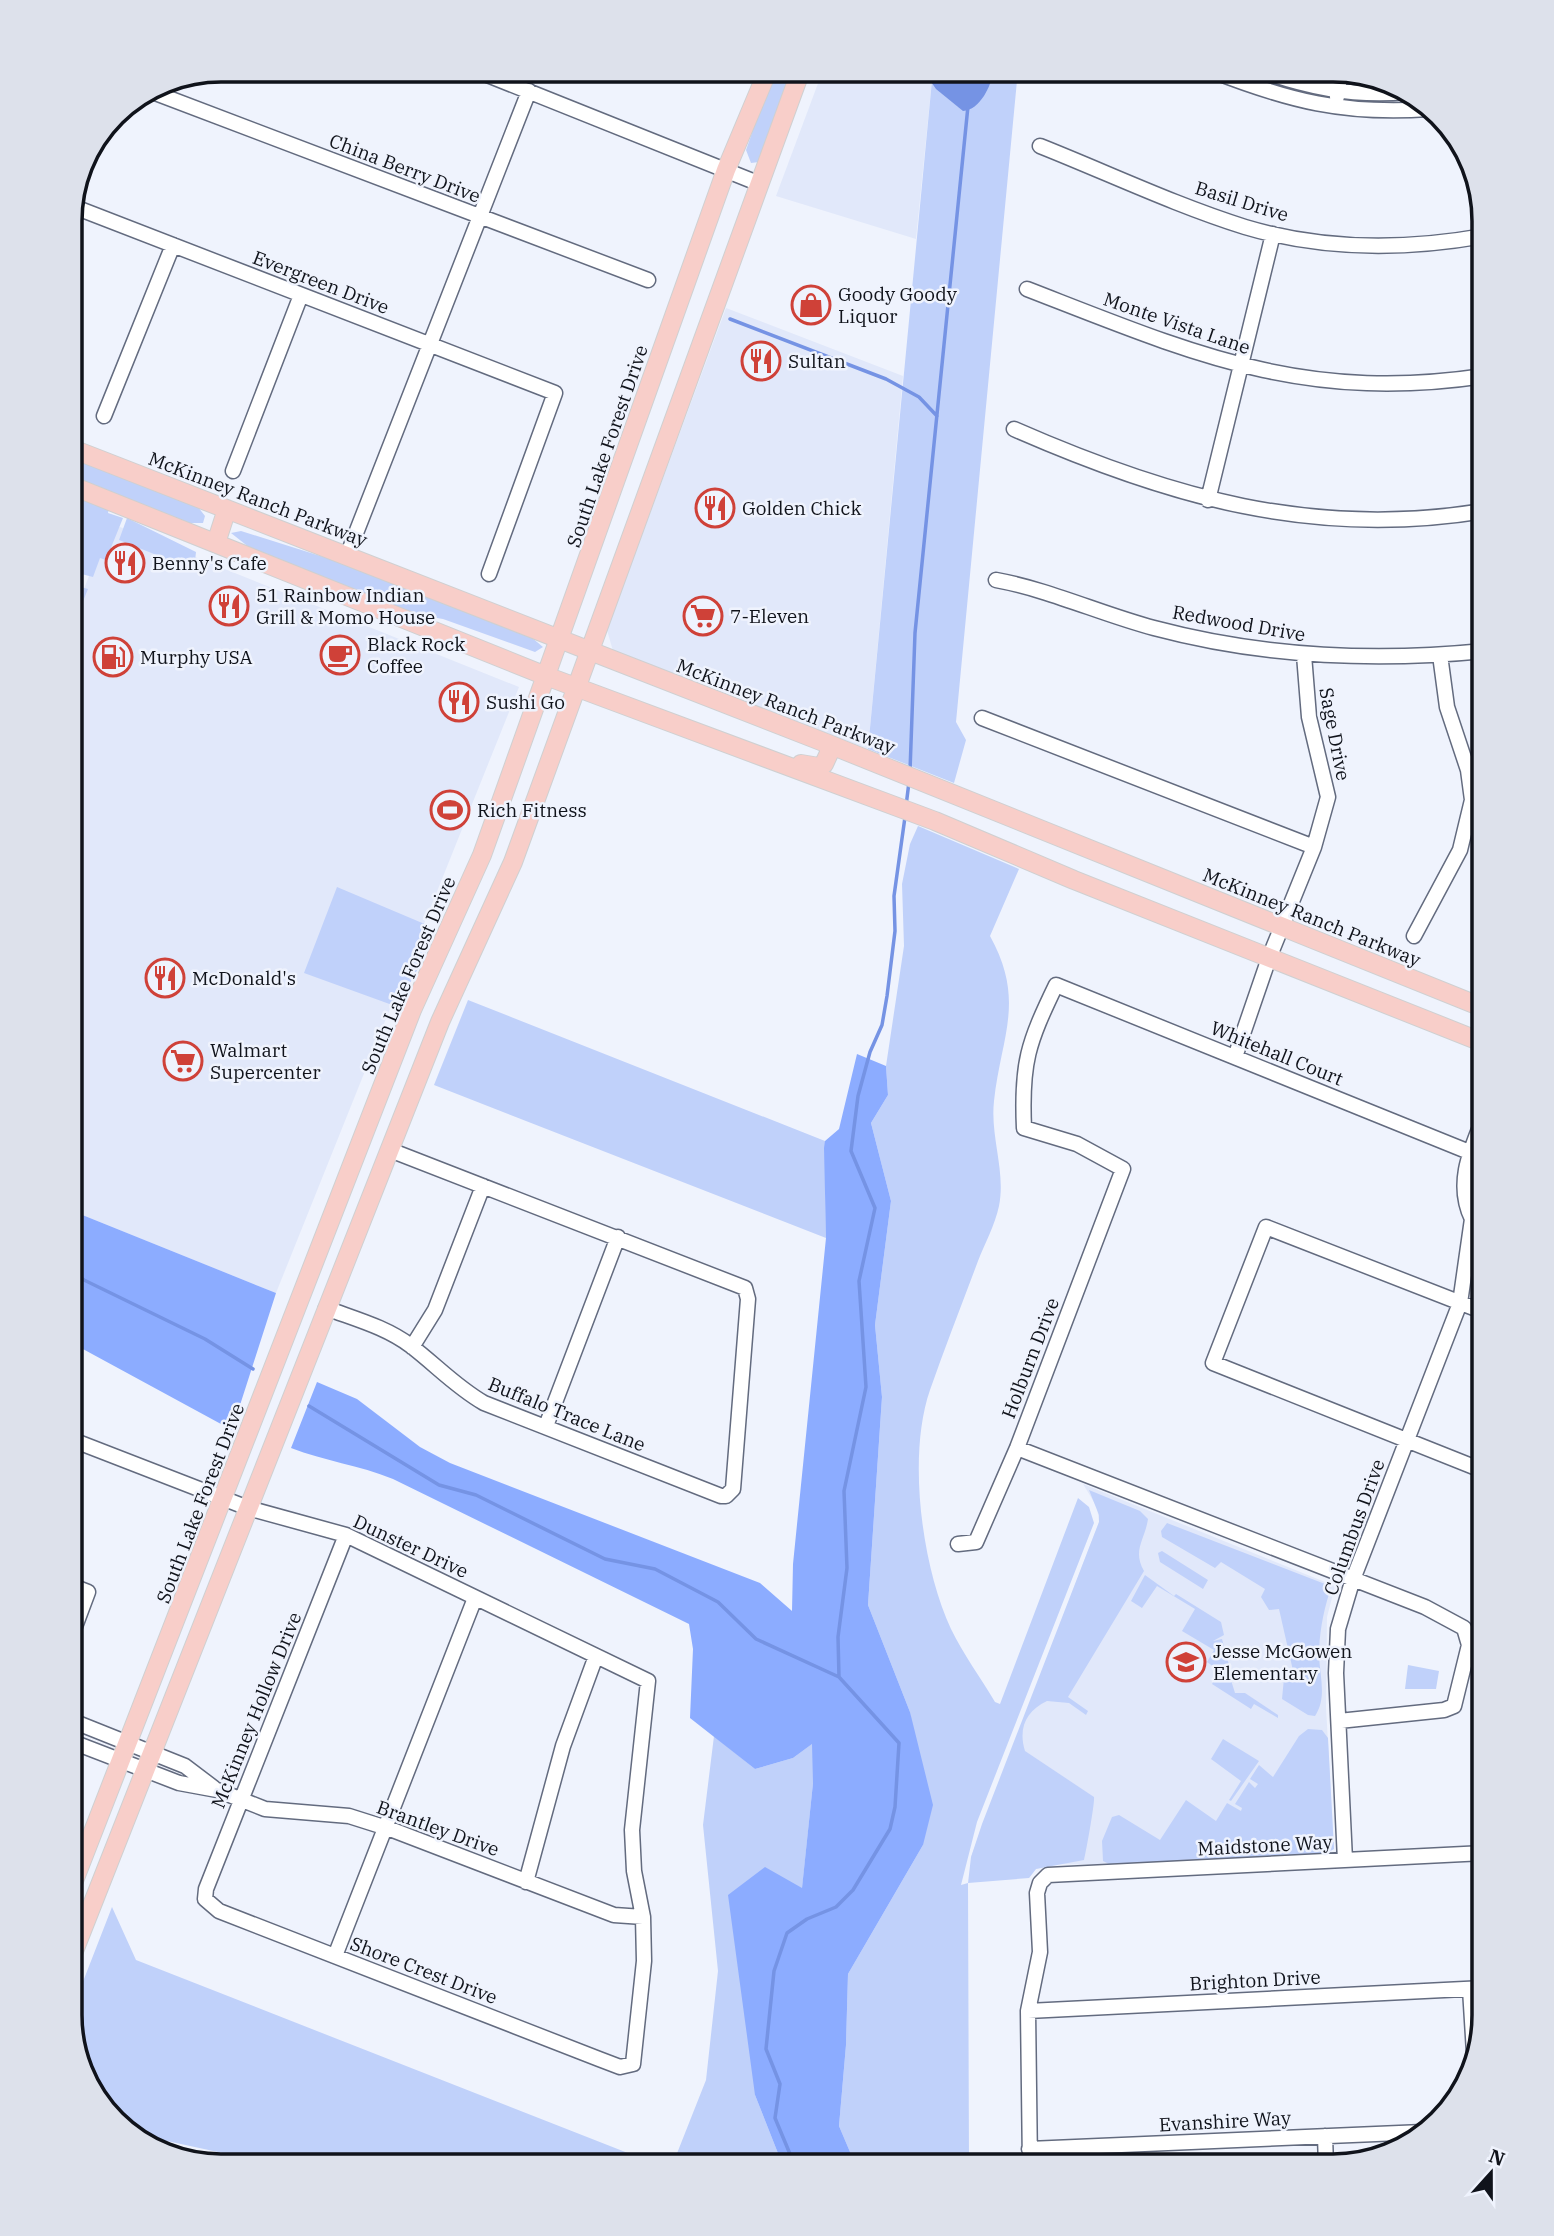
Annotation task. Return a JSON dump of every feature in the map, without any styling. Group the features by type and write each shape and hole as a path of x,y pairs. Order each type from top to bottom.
{"main road":[{"name":"South Lake Forest Drive","path":"82,1860 224,1500 405,1027 482,855 726,170 763,83"},
{"path":"82,1931 434,1038 513,862 796,83"},
{"path":"628,449 659,459"},
{"name":"McKinney Ranch Parkway","path":"83,453 560,642 939,788 1472,1003"},
{"path":"83,490 546,676 881,799 1472,1038"},
{"path":"216,543 228,509"},
{"path":"767,756 819,767 830,755 825,743"},
{"path":"405,1027 434,1038"},
{"path":"302,1298 326,1308"}],"street":[{"path":"508,83 760,184"},
{"path":"1246,83 1293,100 1335,109 1415,110"},
{"path":"1294,83 1386,94"},
{"path":"1335,109 1339,83"},
{"path":"347,556 529,91"},
{"name":"China Berry Drive","path":"163,96 480,218 648,279"},
{"name":"Basil Drive","path":"1040,146 1218,218 1273,234 1330,243 1394,246 1472,237"},
{"name":"Evergreen Drive","path":"83,210 555,393 489,574"},
{"path":"1208,500 1273,234"},
{"path":"104,416 173,245"},
{"name":"Monte Vista Lane","path":"1027,289 1184,350 1240,367 1319,381 1355,384 1398,384 1472,377"},
{"path":"233,471 301,295"},
{"path":"1014,429 1129,477 1208,500 1287,514 1348,519 1399,520 1472,512"},
{"name":"Redwood Drive","path":"996,580 1178,634 1304,655 1440,655 1472,652"},
{"name":"Sage Drive","path":"1235,1057 1269,958 1325,813 1327,785 1309,716 1304,655"},
{"path":"1414,936 1460,850 1472,800 1468,770 1447,707 1440,655"},
{"path":"982,718 1314,846"},
{"name":"Whitehall Court","path":"1123,1169 1077,1144 1024,1128 1022,1081 1031,1036 1056,985 1470,1152"},
{"name":"Columbus Drive","path":"1345,1860 1336,1673 1338,1629 1352,1581 1460,1303 1472,1219 1464,1203 1465,1168 1472,1147"},
{"path":"390,1150 618,1237 546,1426"},
{"name":"Holburn Drive","path":"958,1544 976,1542 1017,1448 1123,1169"},
{"path":"412,1347 435,1310 483,1186"},
{"path":"1472,1308 1266,1227 1213,1363 1472,1466"},
{"name":"Buffalo Trace Lane","path":"326,1308 388,1331 412,1347 464,1392 721,1496 730,1494 734,1484 748,1299 745,1288 618,1237"},
{"name":"Dunster Drive","path":"82,1444 224,1500 346,1535 648,1681 632,1830 634,1871 643,1917"},
{"path":"1017,1448 1352,1581 1425,1607 1458,1623 1467,1633 1469,1645 1454,1706 1444,1710 1339,1721"},
{"name":"McKinney Hollow Drive","path":"205,1899 206,1889 346,1535"},
{"path":"82,1590 88,1592 82,1607"},
{"path":"335,1956 475,1598"},
{"path":"526,1881 563,1746 596,1656"},
{"name":"Brantley Drive","path":"82,1725 185,1766 216,1790"},
{"name":"Brantley Drive","path":"82,1746 179,1783 216,1790 265,1809 349,1816 614,1915 643,1917"},
{"name":"Maidstone Way","path":"1028,2011 1040,1952 1037,1894 1040,1883 1048,1875 1472,1854"},
{"name":"Shore Crest Drive","path":"205,1899 219,1911 620,2067 633,2064 644,1961 643,1917"},
{"name":"Brighton Drive","path":"1028,2011 1472,1989"},
{"path":"1028,2011 1029,2154"},
{"name":"Evanshire Way","path":"1029,2149 1405,2133"},
{"path":"1325,2136 1326,2154"}],"shaded area":[{"path":"769,83 789,83 759,162 751,163 746,150"},
{"path":"818,83 932,83 916,239 776,196"},
{"path":"932,83 1017,83 956,722 966,740 954,783 868,749"},
{"path":"932,83 990,83 979,102 963,111"},
{"path":"726,308 903,376 868,749 613,651 607,630"},
{"path":"83,461 198,507 205,516 203,523 187,523 83,482"},
{"path":"83,498 109,508 108,513 123,518 106,560 100,558 93,577 83,574"},
{"path":"127,518 196,552 194,570 119,540"},
{"path":"110,523 519,687 276,1293 82,1215 83,592"},
{"path":"241,531 352,566 531,637 543,647 535,652 443,619 401,612 250,548 231,533"},
{"path":"83,588 88,589 83,602"},
{"path":"918,826 1019,869 990,936 1001,959 1009,1000 993,1114 1001,1180 999,1206 930,1390 923,1417 919,1478 926,1544 941,1604 961,1648 995,1702 1000,1704 1078,1498 1089,1507 1094,1523 977,1822 961,1885 968,1883 969,2154 851,2154 839,2126 846,2045 848,1974 923,1845 910,1712 868,1605 882,1397 875,1325 891,1201 871,1123 888,1095 886,1066 904,946 902,884 910,844"},
{"path":"337,887 427,925 432,930 429,945 419,966 400,1002 395,1006 304,973"},
{"path":"468,1000 825,1141 826,1238 434,1085"},
{"path":"857,1054 886,1066 888,1095 871,1123 891,1201 875,1325 882,1397 868,1605 910,1712 933,1805 923,1845 848,1974 846,2045 839,2126 851,2154 778,2154 755,2095 728,1895 765,1867 802,1888 813,1783 812,1744 793,1758 755,1769 690,1718 693,1649 689,1624 393,1479 291,1448 317,1382 357,1399 420,1447 450,1463 760,1583 792,1611 793,1564 826,1238 824,1148 825,1141 839,1129"},
{"path":"82,1215 276,1293 232,1430 82,1349"},
{"name":"Jesse McGowen Elementary","path":"1083,1484 1335,1586 1327,1617 1326,1707 1334,1849 1111,1865 1054,1864 1036,1869 1029,1878 971,1857 1099,1522 1097,1507"},
{"path":"1089,1490 1140,1511 1148,1519 1139,1551 1144,1571 1068,1697 1088,1711 1086,1715 1069,1703 1047,1701 1029,1715 1023,1728 1025,1751 1094,1797 1084,1860 1036,1869 1029,1878 968,1883 971,1857 982,1824 1099,1522"},
{"path":"1167,1523 1325,1584 1329,1594 1320,1640 1322,1695 1315,1716 1308,1715 1282,1699 1284,1678 1294,1675 1279,1609 1269,1610 1261,1597 1265,1589 1221,1562 1215,1568 1162,1537 1161,1531"},
{"path":"1162,1551 1208,1580 1203,1589 1160,1562 1158,1553"},
{"path":"1145,1575 1174,1596 1176,1594 1221,1622 1224,1635 1213,1641 1222,1639 1229,1665 1214,1667 1207,1662 1214,1650 1182,1631 1195,1609 1157,1586 1142,1608 1131,1601"},
{"path":"1408,1665 1439,1671 1436,1689 1405,1689"},
{"path":"1220,1671 1230,1677 1235,1693 1245,1693 1278,1715 1278,1718 1254,1704 1251,1709 1212,1684"},
{"path":"1308,1729 1322,1730 1328,1738 1334,1849 1325,1854 1111,1865 1103,1861 1102,1841 1112,1817 1119,1815 1160,1840 1186,1800 1216,1821 1227,1803 1241,1811 1242,1808 1235,1804 1249,1782 1255,1788 1258,1784 1250,1779 1259,1765 1273,1777 1299,1736"},
{"path":"714,1736 755,1769 793,1758 813,1743 813,1783 802,1889 755,2095 778,2154 677,2153 706,2080 718,1971 703,1825"},
{"path":"1223,1739 1259,1761 1231,1801 1229,1800 1241,1781 1211,1759"},
{"path":"112,1907 136,1960 629,2153 223,2153 162,2140 144,2130 123,2113 101,2084 87,2051 83,2033 82,1984"}],"waterway":[{"path":"910,771 915,633 968,106"},
{"path":"730,319 886,379 919,397 937,416"},
{"path":"906,806 909,782"},
{"path":"839,1677 838,1637 847,1568 844,1491 866,1387 859,1281 875,1208 851,1151 858,1096 870,1052 882,1025 887,996 895,931 894,896 905,817"},
{"path":"82,1279 205,1339 253,1369"},
{"path":"309,1406 439,1485 476,1495 605,1559 655,1569 718,1602 756,1639 839,1677 899,1743 895,1807 890,1829 853,1890 836,1907 807,1919 787,1933 774,1971 766,2049 780,2084 775,2118 790,2154"}],"place":[{"name":"Goody Goody Liquor","path":"811,305"},
{"name":"Sultan","path":"761,361"},
{"name":"Golden Chick","path":"715,508"},
{"name":"Benny's Cafe","path":"125,563"},
{"name":"51 Rainbow Indian Grill & Momo House","path":"229,606"},
{"name":"7-Eleven","path":"703,616"},
{"name":"Black Rock Coffee","path":"340,655"},
{"name":"Murphy USA","path":"113,657"},
{"name":"Sushi Go","path":"459,702"},
{"name":"Rich Fitness","path":"450,810"},
{"name":"McDonald's","path":"165,978"},
{"name":"Walmart Supercenter","path":"183,1061"},
{"name":"Jesse McGowen Elementary","path":"1186,1662"}]}
